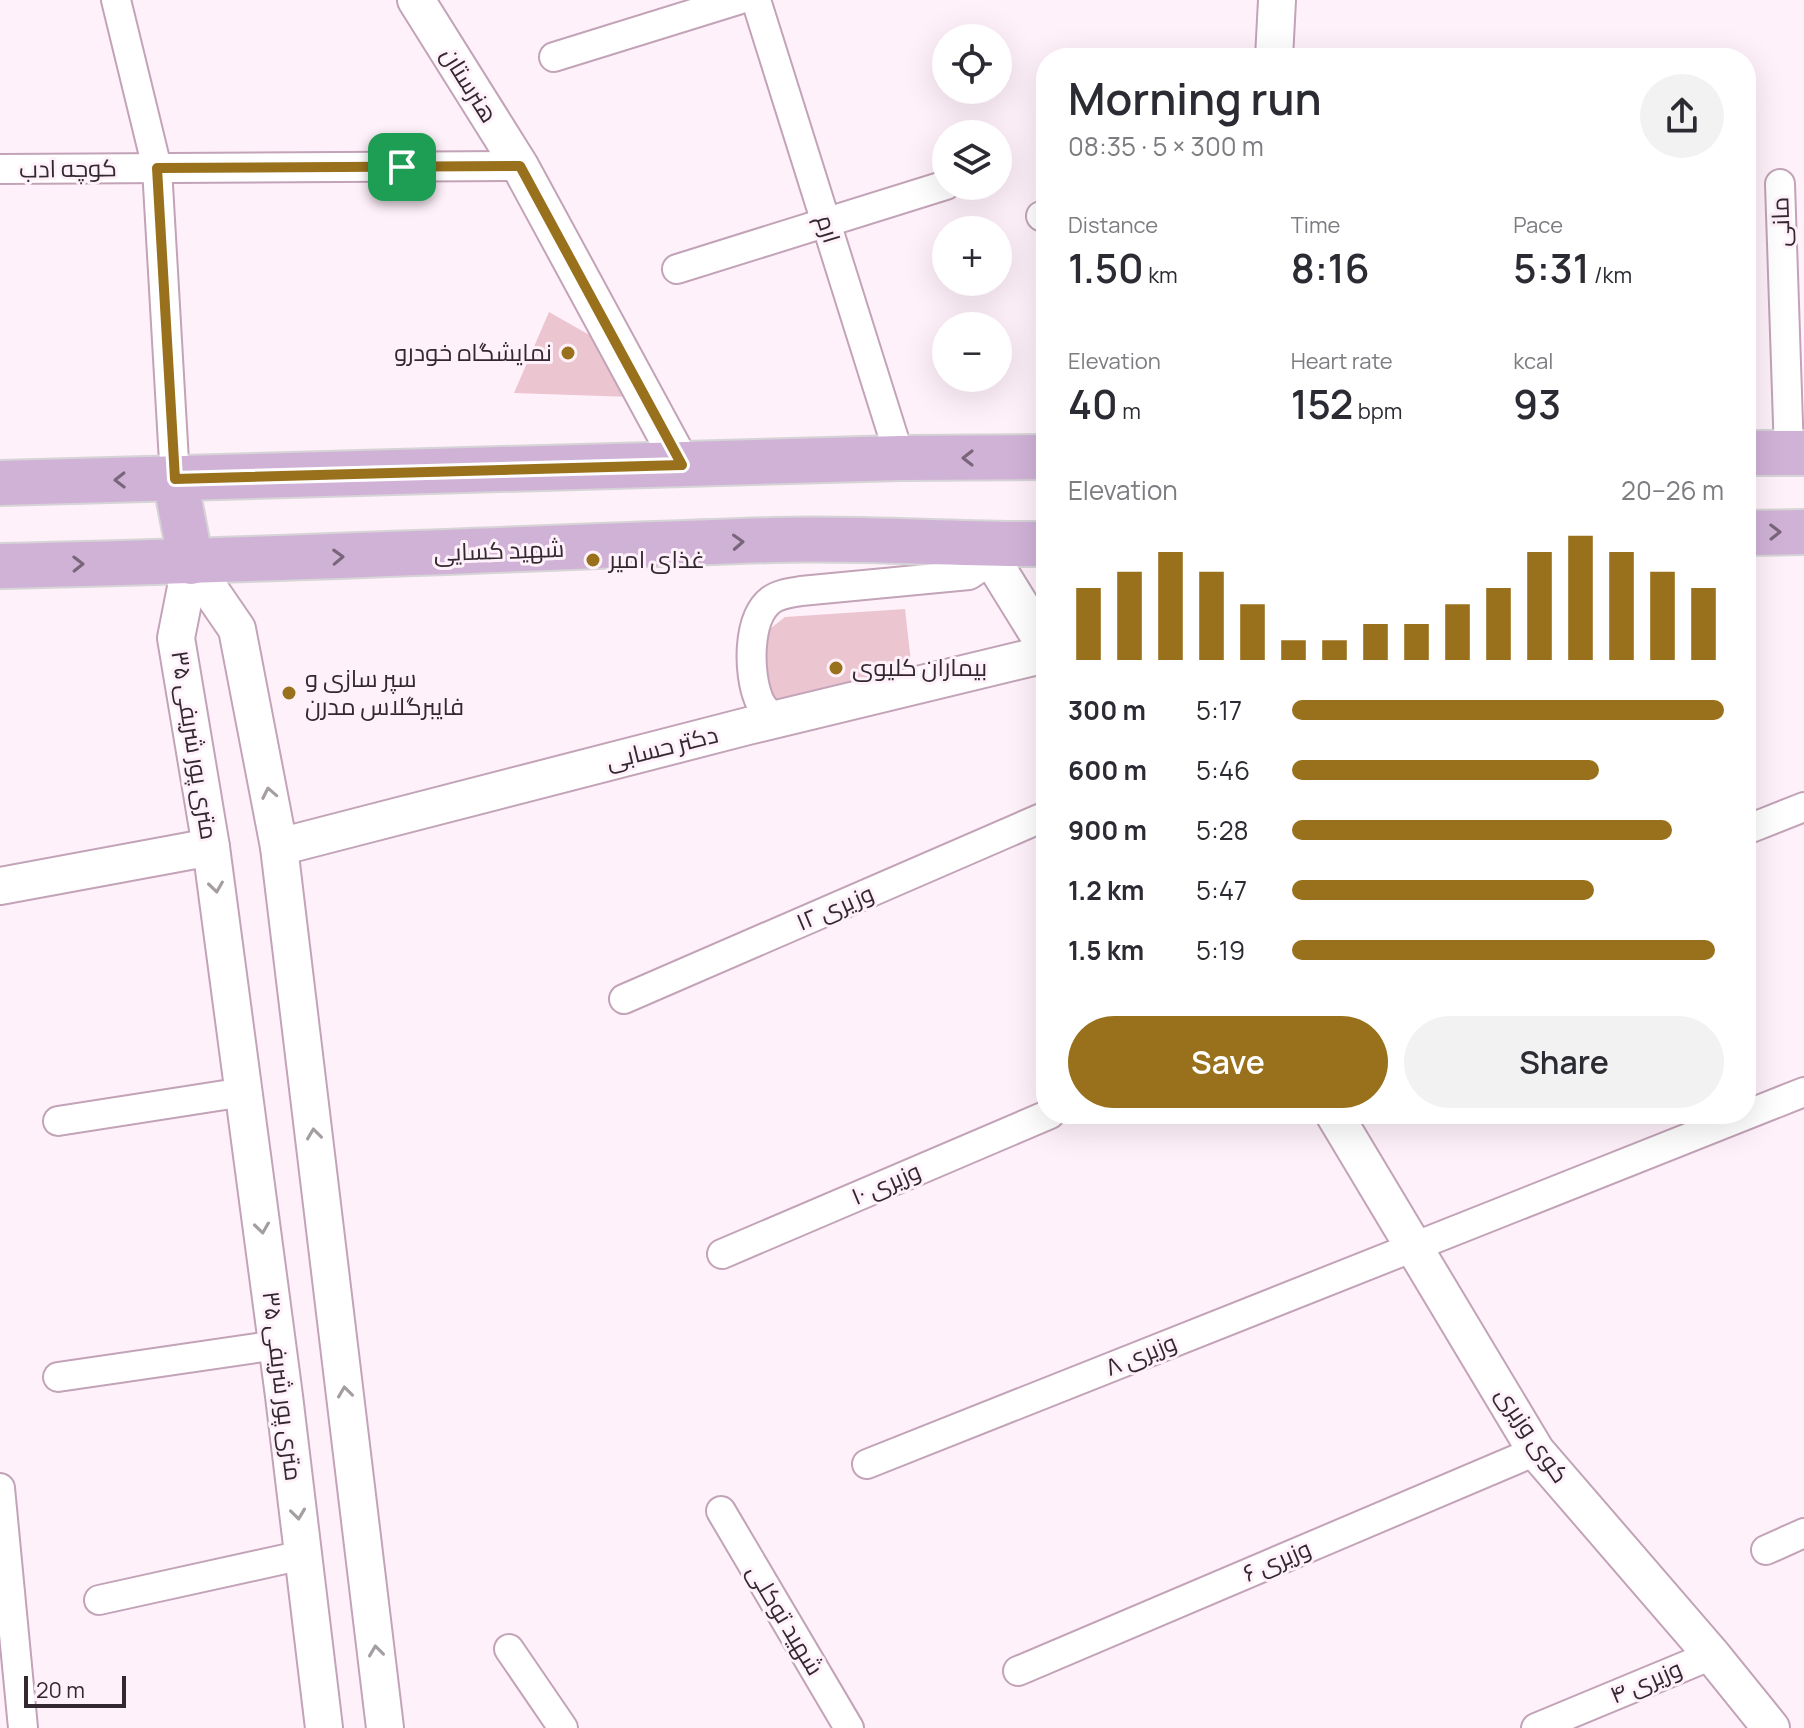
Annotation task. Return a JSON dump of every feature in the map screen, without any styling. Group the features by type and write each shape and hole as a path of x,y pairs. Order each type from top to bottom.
{"main road":[{"path":"1756,453 1797,453"},
{"path":"0,483 900,458 1036,457"},
{"path":"175,479 191,562"},
{"path":"1756,533 1804,532"},
{"name":"شهید کسایی","path":"0,566 777,540 993,550 1036,545"}],"street":[{"path":"116,0 157,168 175,479"},
{"name":"هنرستان","path":"416,0 520,166 682,465"},
{"path":"554,57 738,0"},
{"name":"ارم","path":"756,0 900,458"},
{"path":"1275,48 1277,0"},
{"name":"کوچه ادب","path":"0,169 520,166"},
{"name":"مانی","path":"1780,184 1797,453"},
{"path":"677,269 932,189"},
{"path":"774,720 760,703 751,677 756,624 763,607 775,597 801,591 969,575 993,550 1036,629"},
{"path":"191,562 237,629 279,847 385,1728"},
{"name":"۳۵ متری پور شریفی","path":"191,562 176,638 211,847 324,1728"},
{"name":"دکتر حسابی","path":"279,847 1036,656"},
{"path":"1756,826 1804,807"},
{"name":"وزيری ۱۲","path":"624,999 1036,820"},
{"path":"0,886 211,847"},
{"path":"58,1121 244,1092"},
{"name":"وزیری ۸","path":"1756,1111 1804,1092"},
{"name":"وزیری ۱۰","path":"722,1254 1036,1120"},
{"name":"کوی وزیری","path":"1340,1124 1536,1451 1771,1728"},
{"name":"وزیری ۸","path":"867,1464 1723,1124"},
{"path":"58,1377 277,1345"},
{"name":"وزیری ۶","path":"1018,1671 1536,1451"},
{"path":"0,1488 23,1728"},
{"name":"شهید توکلی","path":"721,1511 849,1728"},
{"path":"1766,1550 1804,1533"},
{"path":"99,1600 303,1555"},
{"path":"509,1649 563,1728"},
{"name":"وزیری ۴","path":"1536,1728 1712,1655"}],"building":[{"name":"نمایشگاه خودرو","path":"549,312 593,337 632,397 514,393"},
{"name":"بیماران کلیوی","path":"905,609 913,680 785,704 768,693 762,683 764,639 771,628 785,617"}],"place":[{"name":"نمایشگاه خودرو","path":"568,353"},
{"name":"غذای امیر","path":"593,560"},
{"name":"بیماران کلیوی","path":"836,668"},
{"name":"سپر سازی و فایبرگلاس مدرن","path":"289,693"}],"route":[{"path":"520,166 682,465 175,479 157,168 402,167 520,166"}]}
